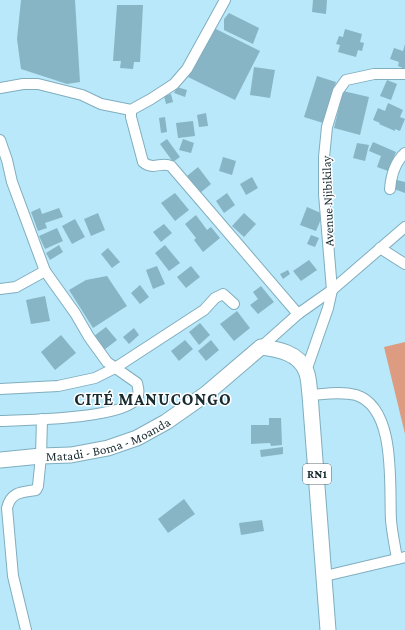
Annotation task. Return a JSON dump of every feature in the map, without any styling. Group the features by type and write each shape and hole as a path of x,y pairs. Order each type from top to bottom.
{"highway":[{"path":"261,347 286,353 297,359 306,371"},
{"name":"Matadi - Boma - Moanda","path":"0,460 72,455 108,448 137,438 166,422 206,394 261,347"},
{"name":"RN1","path":"306,371 310,395 328,630"}],"street":[{"path":"0,88 24,84 38,84 82,96 101,104 130,110 151,99 174,84 186,69 225,0"},
{"name":"Avenue Njibikilay","path":"306,371 328,308 332,290 324,194 324,157 327,127 338,91 346,80 374,74 405,74"},
{"path":"130,110 134,131 143,162 148,166 155,167 168,164 171,166 298,314"},
{"path":"0,140 7,160 12,182 45,271 75,313 99,353 107,362 137,383 139,390 137,397 131,403 117,410 87,416 0,421"},
{"path":"390,189 391,177 405,153"},
{"path":"261,347 298,314 332,290 405,227"},
{"path":"380,248 405,264"},
{"path":"0,290 16,288 45,271"},
{"path":"0,389 58,386 95,378 115,368 204,310 215,298 223,294 234,304"},
{"path":"310,395 338,393 356,396 366,401 376,413 384,428 389,450 391,522 401,558 325,576"},
{"path":"26,630 13,576 7,508 10,499 14,495 25,491 36,490 38,486 41,456 42,418"}],"shaded area":[{"path":"405,342 405,434 384,347"}],"building":[{"path":"21,0 75,0 80,82 67,84 21,69 17,39"},
{"path":"313,0 327,0 326,14 312,12"},
{"path":"117,5 143,5 140,62 134,62 133,69 120,68 121,61 113,61"},
{"path":"229,13 259,28 253,44 224,30 224,19"},
{"path":"212,29 216,29 260,51 235,100 188,77"},
{"path":"345,29 362,34 360,42 364,43 362,51 358,50 356,57 338,52 340,45 336,44 339,36 343,37"},
{"path":"405,44 405,69 398,66 399,62 390,59 394,48 403,51"},
{"path":"254,67 275,70 270,98 250,95"},
{"path":"317,76 336,82 323,123 304,117"},
{"path":"387,80 397,84 391,100 380,96"},
{"path":"177,87 187,90 185,97 174,93"},
{"path":"343,91 369,97 360,135 334,128"},
{"path":"171,94 173,102 166,104 164,96"},
{"path":"388,103 403,110 400,117 405,119 400,131 395,129 395,131 373,120 378,108 385,111"},
{"path":"206,113 208,126 199,127 197,115"},
{"path":"165,117 167,132 161,133 159,118"},
{"path":"193,121 195,136 178,138 176,123"},
{"path":"167,139 180,157 173,162 160,144"},
{"path":"183,139 194,143 191,153 179,150"},
{"path":"373,142 396,152 388,171 377,167 381,156 369,151"},
{"path":"357,143 369,145 365,161 353,158"},
{"path":"223,157 236,161 232,175 219,171"},
{"path":"198,167 211,184 200,193 187,176"},
{"path":"252,177 258,188 246,195 240,184"},
{"path":"397,180 405,182 405,193 394,189"},
{"path":"175,193 189,210 175,221 161,203"},
{"path":"227,193 235,205 224,213 216,201"},
{"path":"307,207 323,214 316,231 300,225"},
{"path":"40,208 42,214 59,208 63,217 45,223 47,228 38,231 31,212"},
{"path":"98,213 105,230 91,236 84,219"},
{"path":"244,213 256,224 244,237 232,226"},
{"path":"196,215 207,230 211,227 220,238 203,252 194,240 196,238 185,224"},
{"path":"75,219 85,237 72,244 62,226"},
{"path":"164,224 172,233 161,242 153,232"},
{"path":"57,228 63,241 45,249 39,236"},
{"path":"311,235 319,238 315,247 307,244"},
{"path":"59,245 63,252 50,260 46,253"},
{"path":"165,245 180,263 169,271 155,253"},
{"path":"108,248 120,262 112,268 101,254"},
{"path":"309,260 317,270 301,281 293,271"},
{"path":"157,266 165,284 153,289 146,270"},
{"path":"191,266 200,277 186,288 177,277"},
{"path":"288,270 290,274 283,279 280,274"},
{"path":"107,276 127,306 93,328 69,290 86,280"},
{"path":"140,285 149,297 140,304 131,293"},
{"path":"261,286 274,302 258,314 250,305 258,299 253,292"},
{"path":"45,296 50,321 31,324 26,300"},
{"path":"237,311 250,328 234,341 220,324"},
{"path":"200,323 210,335 199,345 189,332"},
{"path":"106,327 117,340 104,350 94,336"},
{"path":"134,328 139,335 129,344 123,337"},
{"path":"61,335 76,353 55,370 41,352"},
{"path":"185,340 193,349 179,361 171,351"},
{"path":"211,340 219,350 206,361 198,351"},
{"path":"269,418 281,418 282,445 271,446 270,443 251,444 251,425 269,425"},
{"path":"283,447 283,454 261,457 260,450"},
{"path":"184,499 195,514 168,533 158,519"},
{"path":"262,520 264,531 241,535 239,523"}],"district":[{"name":"CITÉ MANUCONGO","path":"153,399"}]}
